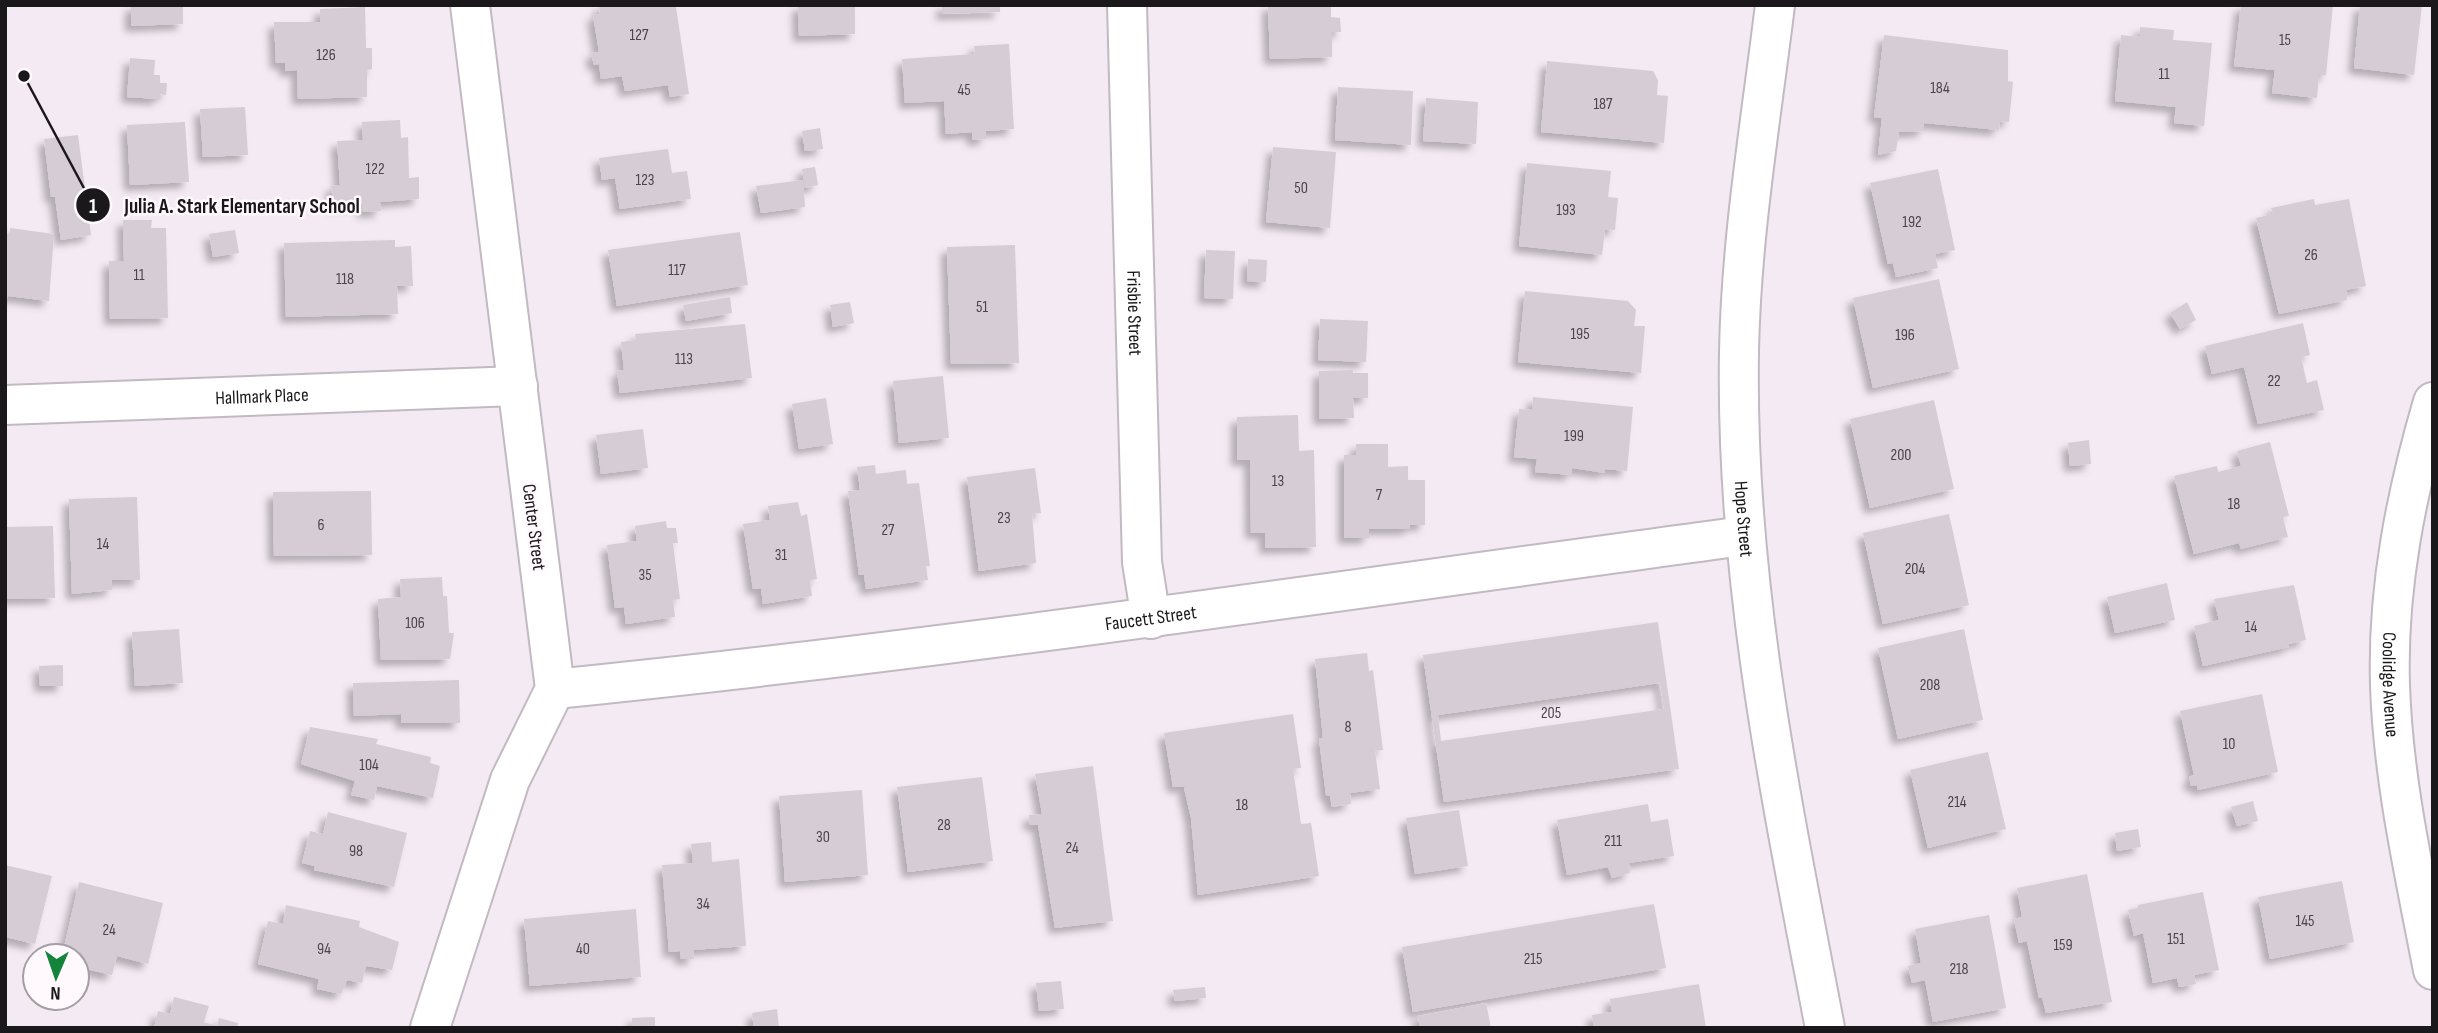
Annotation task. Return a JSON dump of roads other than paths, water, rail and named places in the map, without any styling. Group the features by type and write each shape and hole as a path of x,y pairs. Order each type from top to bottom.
{"street":[{"name":"Center Street","path":"470,5 555,689"},
{"name":"Frisbie Street","path":"1128,5 1142,562 1150,619"},
{"name":"Hope Street","path":"1774,5 1745,262 1739,351 1744,536 1768,730 1825,1028"},
{"name":"Hallmark Place","path":"5,405 518,386"},
{"name":"Coolidge Avenue","path":"2433,402 2418,453 2399,545 2391,623 2390,686 2400,794 2433,970"},
{"name":"Faucett Street","path":"555,689 782,665 1150,619 1744,536"},
{"path":"430,1028 510,780 555,689"}],"place":[{"name":"Julia A. Stark Elementary School","path":"24,76"}]}
